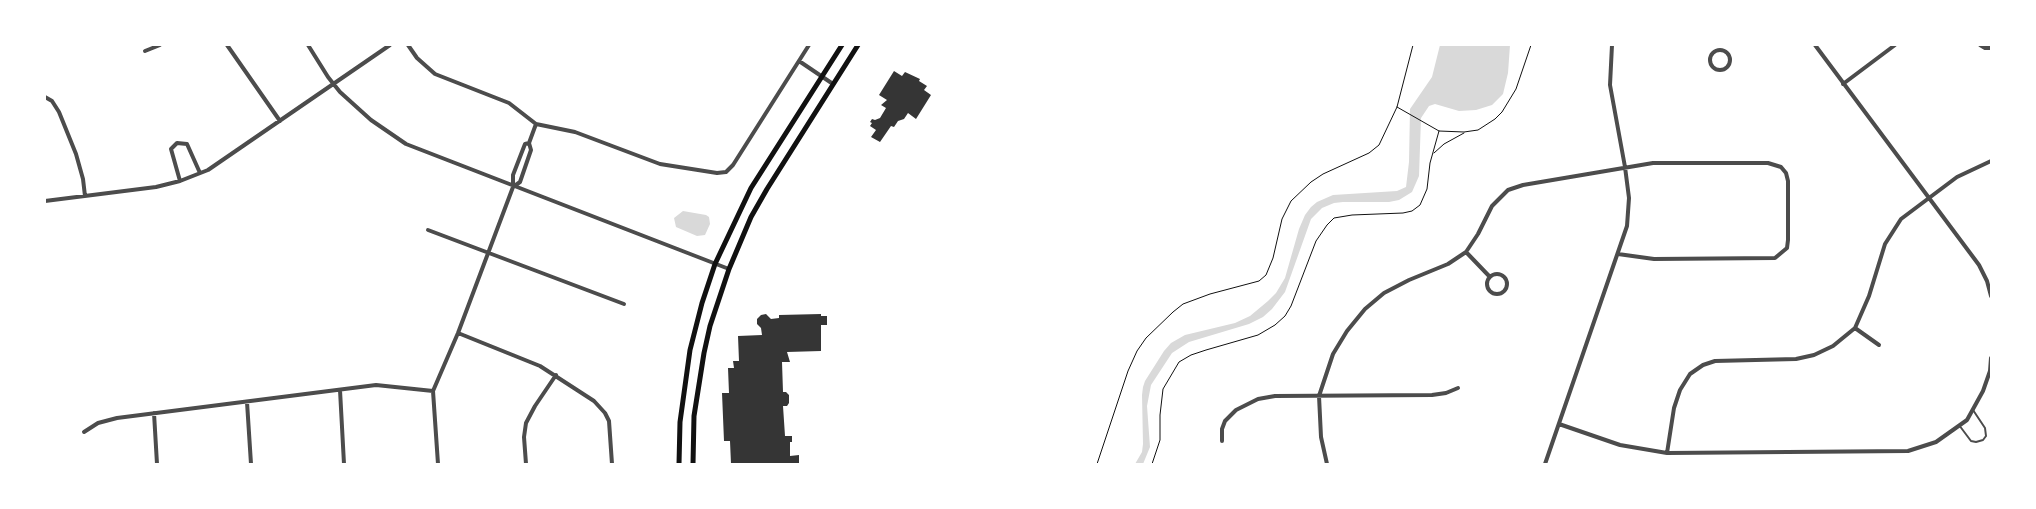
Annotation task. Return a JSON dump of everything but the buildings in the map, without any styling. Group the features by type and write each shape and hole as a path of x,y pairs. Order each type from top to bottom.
{"main road":[{"path":"679,464 680,422 690,350 702,303 715,264 751,188 842,45"},
{"path":"693,464 694,416 704,353 710,326 728,269 756,207 858,45"}],"street":[{"path":"145,51 160,45"},
{"path":"226,45 280,121"},
{"path":"308,45 333,84 371,120 406,144 728,269"},
{"path":"45,201 156,187 180,181 200,173 226,159 390,45"},
{"path":"408,45 417,58 435,74 502,100 536,124 575,132 660,164 712,173 722,173 730,169 809,45"},
{"path":"1545,464 1626,232 1629,210 1626,167 1610,84 1612,45"},
{"path":"1723,51 1727,45"},
{"path":"1815,45 1979,265 1987,281 1991,296"},
{"path":"1843,84 1895,45"},
{"path":"1980,45 1985,48 1991,48"},
{"path":"1716,51 1723,51 1728,54 1729,64 1722,70 1716,69 1711,65 1710,58 1716,51"},
{"path":"799,61 833,84"},
{"path":"45,97 52,101 59,112 76,154 83,179 85,196"},
{"path":"438,464 433,390 458,333 514,187 513,175 525,144 529,142 536,124"},
{"path":"514,187 520,182 532,150 529,142"},
{"path":"180,181 171,149 176,143 187,144 200,173"},
{"path":"1666,453 1670,425 1680,390 1690,374 1703,365 1725,360 1804,358 1833,346 1855,328 1869,296 1880,257 1891,232 1901,219 1958,177 1991,161"},
{"path":"1327,464 1321,437 1319,396 1329,363 1347,331 1365,309 1392,288 1440,268 1466,252 1478,234 1492,206 1508,190 1523,185 1653,163 1776,164 1786,173 1788,181 1787,248 1775,258 1767,260 1654,259 1618,254"},
{"path":"428,230 624,304"},
{"path":"1466,252 1490,277"},
{"path":"1499,274 1505,278 1507,284 1503,292 1496,294 1490,291 1487,286 1490,277 1499,274"},
{"path":"1855,328 1880,345"},
{"path":"458,333 529,360 556,375 594,401 605,413 609,421 612,464"},
{"path":"1559,424 1620,445 1666,453 1900,452 1930,445 1943,438 1966,420 1986,385 1991,358"},
{"path":"526,464 524,437 526,423 556,375"},
{"path":"84,432 107,420 340,390 384,385 433,390"},
{"path":"1222,441 1222,429 1225,421 1236,410 1250,402 1268,397 1432,395 1446,393 1458,388"},
{"path":"340,390 344,464"},
{"path":"247,402 251,464"},
{"path":"154,414 157,464"}],"lane":[{"path":"1959,425 1971,441 1983,440 1986,436 1985,428 1973,410"}],"path":[{"path":"1097,464 1128,371 1137,351 1146,338 1183,304 1210,294 1259,281 1266,275 1273,258 1282,219 1291,201 1311,182 1323,174 1375,150 1383,138 1397,107 1414,45"},
{"path":"1397,107 1439,131 1464,132 1483,128 1502,112 1516,89 1531,45"},
{"path":"1152,464 1160,440 1160,400 1163,388 1179,362 1191,355 1258,335 1275,325 1285,316 1291,306 1316,241 1326,225 1334,218 1346,215 1412,211 1420,205 1424,197 1439,131"},
{"path":"1433,154 1444,144 1464,132"}],"shaded area":[{"path":"1440,45 1510,45 1508,73 1503,94 1492,105 1476,110 1459,111 1435,104 1429,106 1421,118 1419,176 1412,192 1399,200 1389,202 1343,202 1334,203 1322,208 1311,219 1285,292 1272,309 1263,317 1249,324 1189,342 1172,353 1151,385 1147,406 1150,447 1143,464 1135,464 1142,452 1143,444 1143,387 1164,351 1171,343 1185,335 1235,323 1250,316 1268,301 1276,293 1285,278 1299,229 1305,215 1317,202 1333,195 1397,191 1406,187 1409,162 1410,109 1432,77"},
{"path":"683,211 709,217 710,224 705,235 697,236 676,227 674,218"}]}
